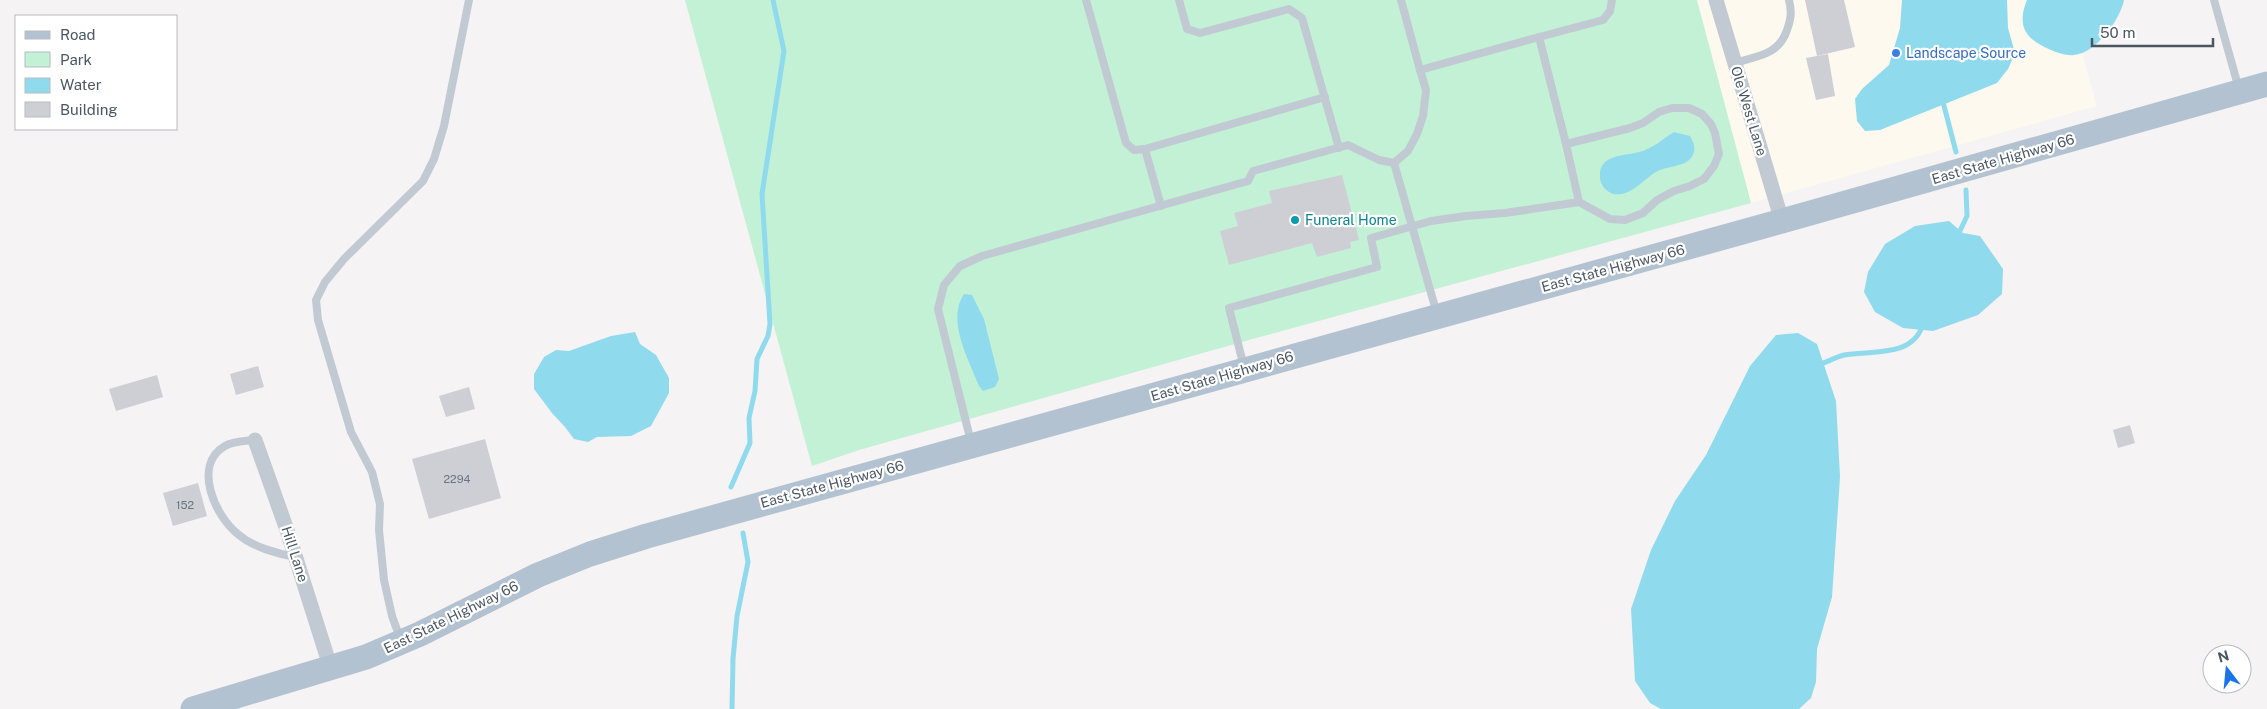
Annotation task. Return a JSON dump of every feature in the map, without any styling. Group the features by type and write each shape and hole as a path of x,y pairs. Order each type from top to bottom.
{"main road":[{"name":"East State Highway 66","path":"193,709 232,701 330,669 401,642 538,575 590,554 647,536 1782,221 2267,84"}],"street":[{"name":"Ole West Lane","path":"1716,0 1782,221"},
{"name":"Hill Lane","path":"255,440 296,557 330,669"}],"lane":[{"path":"401,642 392,616 384,580 379,530 380,504 372,472 351,432 318,320 316,300 325,282 344,259 423,181 434,159 444,126 469,0"},
{"path":"1086,0 1126,143 1134,150 1145,149 1325,97"},
{"path":"1179,0 1187,29 1200,33 1289,9 1302,18 1339,148"},
{"path":"1394,163 1408,151 1417,134 1423,116 1426,90 1401,0"},
{"path":"1420,70 1603,20 1610,11 1612,0"},
{"path":"1734,63 1771,52 1783,42 1792,14 1789,0"},
{"path":"2214,0 2239,91"},
{"path":"1539,37 1579,202"},
{"path":"1245,369 1229,308 1377,267 1371,238 1431,221 1506,213 1579,202 1610,219 1626,220 1642,213 1657,200 1674,191 1704,179 1714,166 1718,154 1715,133 1702,114 1689,108 1672,108 1659,112 1630,128 1566,144"},
{"path":"972,446 938,309 944,285 960,266 982,256 1248,181 1253,171 1348,145 1379,160 1394,163"},
{"path":"1145,149 1161,206"},
{"path":"1394,163 1438,316"},
{"path":"255,440 226,444 216,452 208,471 211,493 220,515 239,535 266,548 296,557"}],"shaded area":[{"name":"Landscape Source","path":"1697,0 2067,0 2097,106 1751,203"}],"green space":[{"path":"685,0 1697,0 1751,203 1256,338 859,450 812,466"}],"water":[{"path":"1902,0 2007,0 2008,28 2015,53 2008,69 1997,83 1880,130 1865,131 1857,121 1855,99 1862,89 1889,65 1900,28"},
{"path":"2027,0 2124,0 2118,17 2106,34 2091,48 2082,53 2071,55 2062,54 2042,46 2035,42 2025,31 2023,17"},
{"path":"1674,132 1690,136 1694,152 1688,161 1656,172 1636,188 1625,193 1613,194 1601,183 1601,169 1609,159 1649,148"},
{"path":"1949,221 1963,233 1980,236 2003,269 2002,294 1978,315 1933,331 1903,328 1875,312 1864,292 1868,272 1885,244 1915,226"},
{"path":"964,294 972,295 984,319 999,379 995,387 983,391 979,386 965,352 958,328 959,304"},
{"path":"635,332 640,344 656,355 669,378 669,393 651,426 631,436 597,437 588,442 574,439 534,389 534,374 544,357 556,350 569,351 611,336"},
{"path":"1798,333 1817,344 1836,401 1840,477 1832,597 1817,649 1816,682 1811,698 1799,709 1661,709 1650,703 1635,681 1631,609 1651,550 1675,501 1706,455 1750,366 1776,335"}],"building":[{"path":"1805,0 1844,0 1855,47 1817,56"},
{"path":"1828,54 1835,96 1816,100 1806,58"},
{"name":"Funeral Home","path":"1342,175 1359,240 1350,242 1351,248 1317,257 1312,243 1229,265 1220,231 1238,226 1234,213 1272,203 1269,191"},
{"path":"258,366 264,387 236,395 230,374"},
{"path":"157,375 163,397 116,411 109,389"},
{"path":"469,387 475,409 446,417 439,396"},
{"path":"2130,425 2135,443 2118,448 2113,430"},
{"path":"485,439 501,498 429,519 412,459"},
{"path":"198,483 207,516 173,526 163,493"}],"waterway":[{"path":"731,487 750,443 749,418 755,391 757,359 768,336 770,324 762,194 784,51 773,0"},
{"path":"1942,98 1956,152"},
{"path":"1958,235 1967,216 1966,190"},
{"path":"1818,365 1844,355 1879,352 1901,347 1918,335 1923,324"},
{"path":"732,709 733,659 737,616 748,562 743,533"}],"place":[{"name":"Landscape Source","path":"1896,53"},
{"name":"Funeral Home","path":"1295,220"}]}
